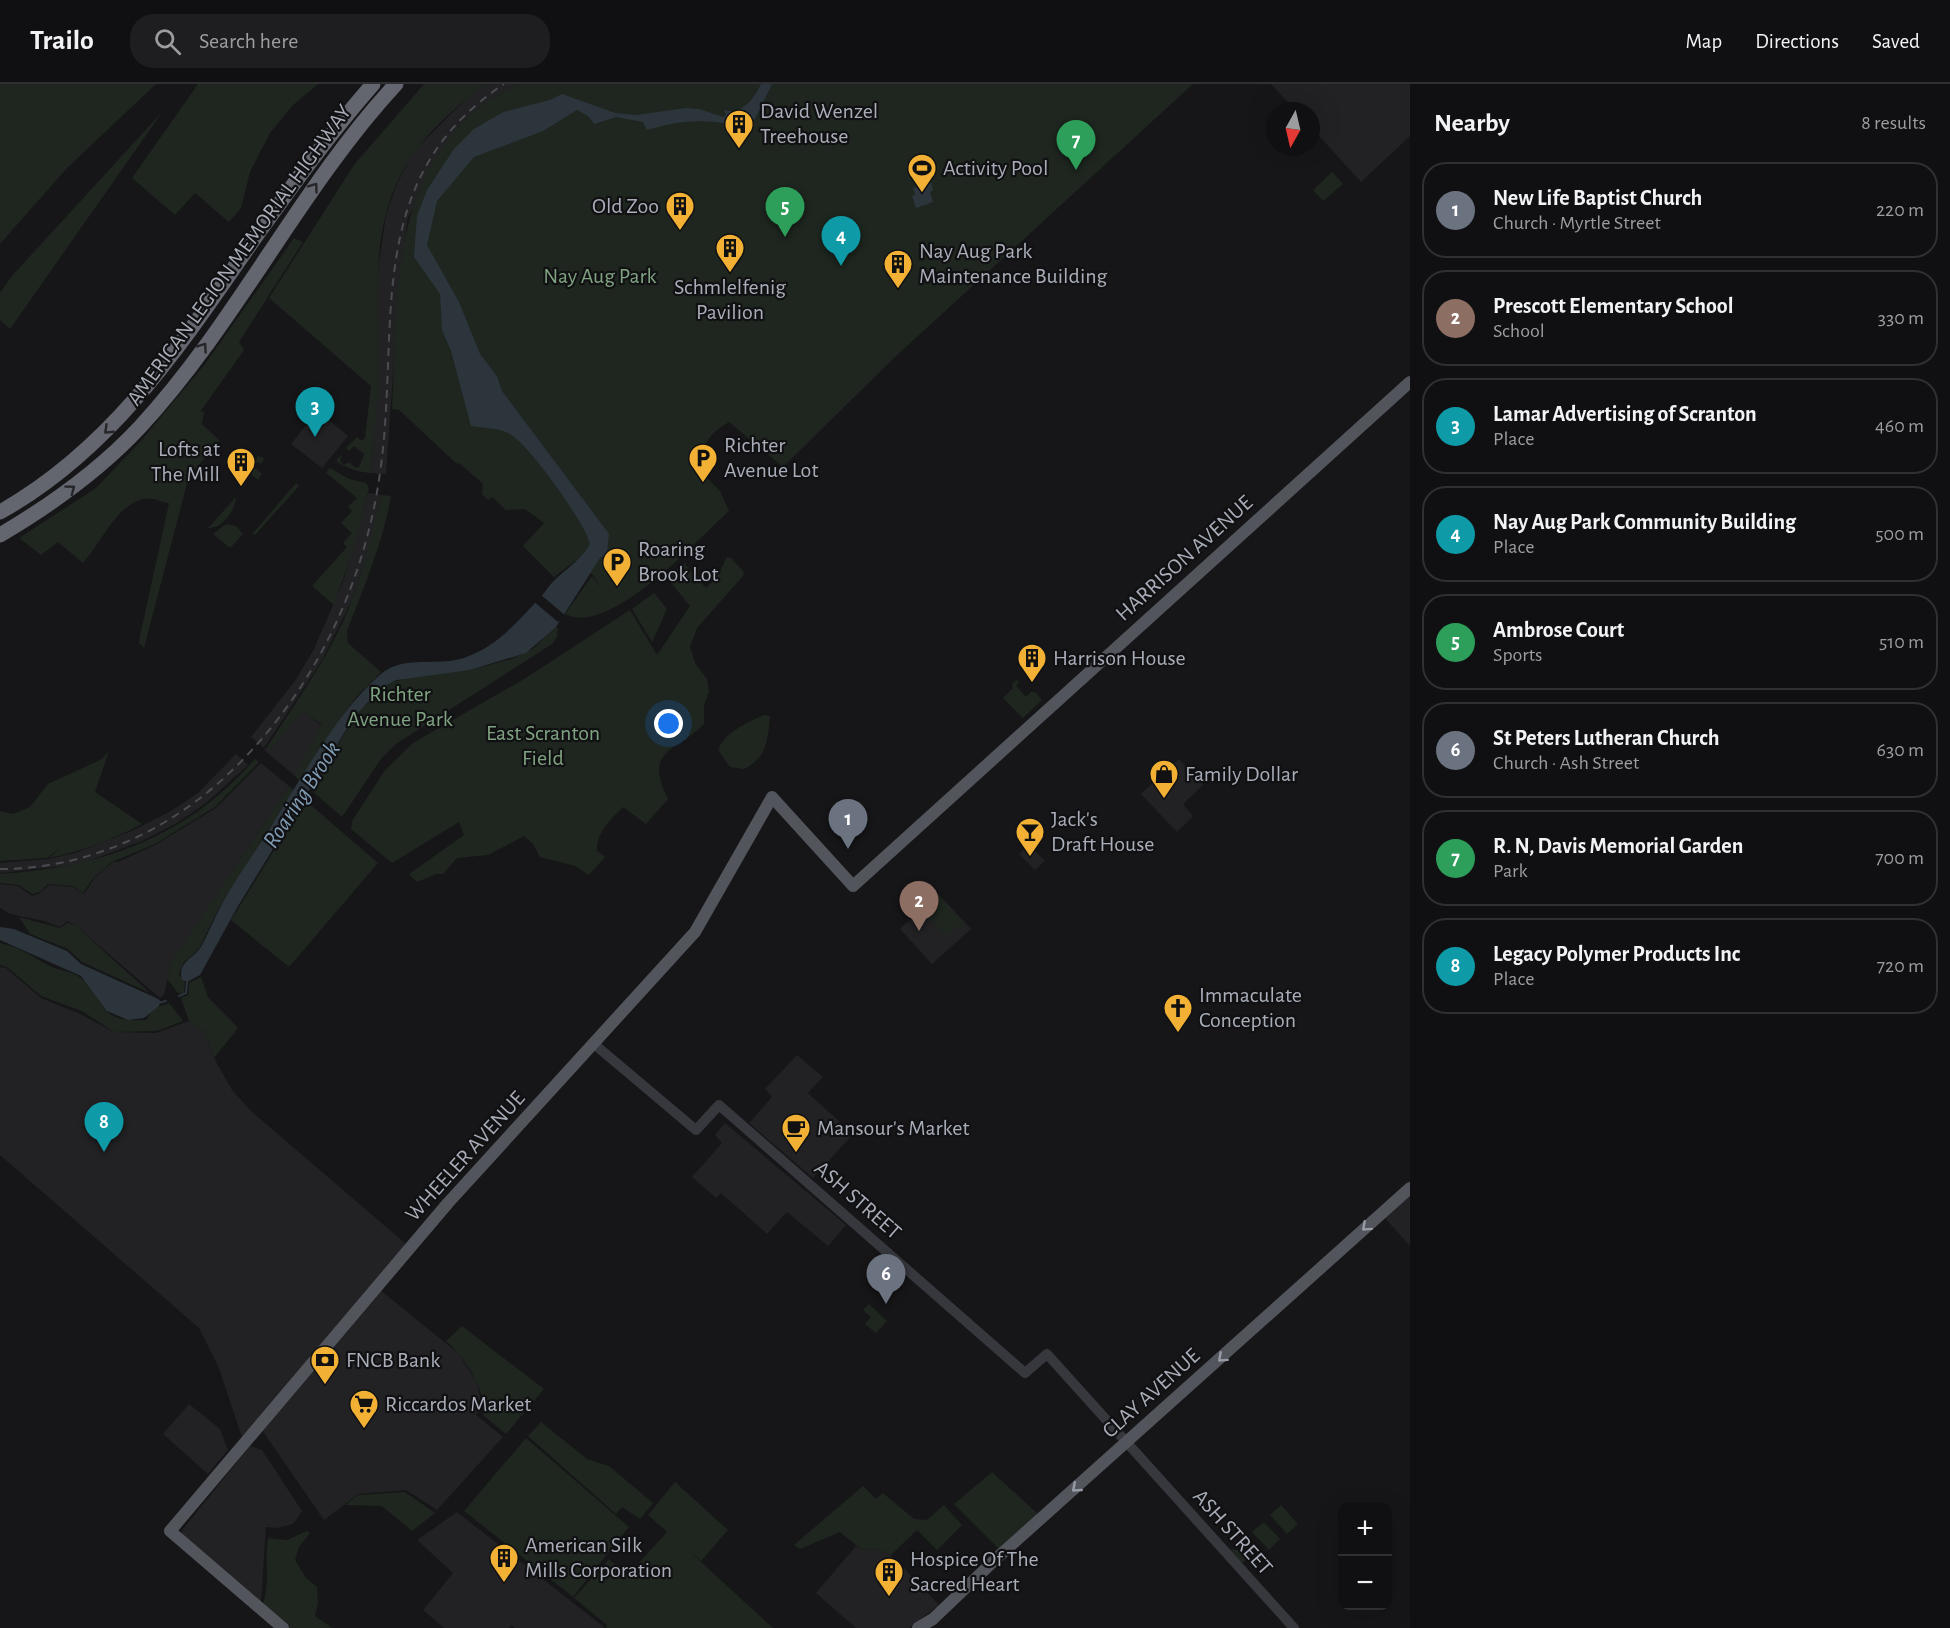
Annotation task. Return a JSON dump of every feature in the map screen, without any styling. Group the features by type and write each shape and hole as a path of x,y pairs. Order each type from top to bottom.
{"highway":[{"name":"AMERICAN LEGION MEMORIAL HIGHWAY","path":"2,511 74,461 141,395 178,348 322,145 373,84"},
{"name":"AMERICAN LEGION MEMORIAL HIGHWAY","path":"0,535 41,511 98,467 157,408 193,361 338,155 396,84"}],"main road":[{"name":"HARRISON AVENUE","path":"772,797 853,886 1410,382"},
{"name":"WHEELER AVENUE","path":"255,1603 170,1531 448,1203 699,927 772,797"},
{"name":"CLAY AVENUE","path":"918,1628 933,1619 999,1556 1410,1188"},
{"path":"255,1603 268,1628"},
{"path":"255,1603 284,1628"}],"street":[{"name":"ASH STREET","path":"594,1044 696,1130 719,1105 1025,1373 1047,1354 1294,1628"}],"shaded area":[{"path":"487,84 518,84 479,108 408,217 400,274 386,474 371,473 378,387 376,283 386,215 396,186 413,152 472,93"},
{"path":"1271,84 1410,84 1410,136 1361,182 1320,137 1320,102 1288,102"},
{"path":"318,411 348,436 322,468 291,444"},
{"path":"368,493 381,495 369,549 352,600 322,660 264,748 251,737 295,681 314,649 343,582"},
{"path":"302,711 322,726 294,775 264,750 267,747 270,748"},
{"path":"236,754 248,765 206,803 177,823 142,841 80,864 0,873 0,863 48,859 75,853 134,830 171,811 198,793"},
{"path":"1179,759 1203,785 1183,804 1193,816 1177,832 1141,794"},
{"path":"261,763 289,786 171,963 164,995 160,998 76,926 67,921 60,927 10,914 0,908 0,884 18,886 32,896 40,893 49,885 73,887 84,894 95,877 113,862 118,862 155,845 216,808"},
{"path":"1029,845 1045,861 1035,870 1019,854"},
{"path":"938,894 971,929 932,964 900,929"},
{"path":"0,967 6,968 41,998 78,1013 114,1032 156,1033 189,1021 205,1032 214,1058 232,1090 252,1112 406,1244 242,1437 219,1368 199,1328 0,1155"},
{"path":"797,1055 823,1077 808,1093 853,1134 813,1178 749,1123 772,1097 765,1089"},
{"path":"725,1123 846,1225 828,1246 787,1212 767,1234 721,1193 716,1198 692,1177 722,1143 715,1135"},
{"path":"1410,1193 1410,1246 1384,1217"},
{"path":"380,1290 458,1353 477,1383 482,1405 476,1415 503,1437 437,1510 406,1490 358,1494 324,1520 262,1430"},
{"path":"189,1404 220,1429 228,1450 208,1474 163,1434"},
{"path":"250,1446 262,1450 302,1511 293,1524 278,1528 266,1527 261,1602 181,1536 183,1529"},
{"path":"457,1512 604,1628 515,1628 511,1625 509,1628 444,1628 423,1610 453,1573 417,1540"},
{"path":"856,1546 862,1550 877,1549 891,1555 939,1605 909,1628 856,1628 816,1593"}],"green space":[{"path":"0,84 156,84 66,169 0,244"},
{"path":"198,84 318,84 292,106 270,133 250,172 241,208 229,222 195,193 175,215 132,178"},
{"path":"424,84 487,84 445,118 418,148 399,178 387,210 380,243 378,277 377,409 371,473 366,473 346,467 337,462 337,459 342,455 340,461 344,465 349,462 356,468 359,467 364,454 354,446 349,451 346,448 357,437 362,441 365,438 371,386 269,298 354,165"},
{"name":"Nay Aug Park","path":"518,84 1193,84 894,358 783,467 729,422 718,430 706,444 701,463 695,466 720,491 729,511 675,563 628,600 605,612 583,618 565,614 592,576 602,589 592,574 575,561 554,577 523,546 544,523 525,509 506,510 492,497 488,500 482,494 483,484 459,463 457,464 399,410 392,409 398,287 413,208 428,171 449,138 483,104"},
{"path":"163,111 10,329 0,320 0,293 11,277"},
{"path":"1332,172 1343,184 1323,201 1313,190"},
{"path":"294,238 303,242 239,342 244,350 200,412 204,411 202,424 220,441 189,476 144,648 139,643 140,636 169,503 144,499 126,508 110,525 83,563 58,542 41,555 19,538 96,488 140,442 205,364"},
{"path":"239,456 246,461 257,460 257,456 265,458 261,464 257,462 253,466 262,474 258,480 235,461"},
{"path":"330,468 349,479 366,483 369,488 352,553 334,605 312,586 347,547 343,543 352,533 341,523 352,511 348,507 357,498 326,473"},
{"path":"296,483 299,486 255,535 248,531 253,533"},
{"path":"381,495 391,496 388,513 347,631 348,643 381,672 357,696 299,780 294,775 322,725 302,711 270,749 267,747 317,670 343,622 360,576"},
{"path":"236,497 227,518 219,525 208,528"},
{"path":"226,524 236,526 243,534 230,548 213,534"},
{"name":"East Scranton Field","path":"727,557 731,558 744,572 743,576 697,628 690,647 695,663 707,679 709,692 704,705 704,724 666,753 661,761 659,770 661,782 668,799 646,824 623,807 609,821 597,844 597,851 605,857 589,875 575,866 540,857 533,844 524,836 488,855 457,858 443,874 436,874 417,882 409,874 464,835 459,822 392,863 351,829 352,821 385,770 413,743 524,679 630,610 657,655 690,606 667,578 684,563 706,588 717,577"},
{"path":"654,593 667,609 652,642 632,609"},
{"name":"Richter Avenue Park","path":"554,627 558,628 557,637 552,644 396,744 381,759 342,817 310,789 358,712 387,684 418,675 470,670 511,659 534,648"},
{"path":"1017,680 1019,682 1016,686 1026,697 1031,692 1035,692 1042,700 1023,718 1003,698"},
{"path":"764,715 770,716 767,740 762,753 752,765 744,769 730,767 718,750 721,744 738,728"},
{"path":"109,751 95,792 142,824 97,844 61,855 49,858 60,848 47,858 0,861 0,811 13,814 30,807 48,784 102,759"},
{"path":"255,759 259,762 215,807 155,844 112,862 94,877 83,893 73,886 48,884 40,892 32,894 19,885 0,883 0,874 73,864 140,844 200,809 228,786"},
{"path":"289,786 294,790 219,908 199,949 184,962 179,974 185,983 184,993 178,993 167,979 171,962"},
{"path":"305,800 378,863 289,967 231,920"},
{"path":"938,894 964,922 947,936 921,909"},
{"path":"19,917 60,928 67,923 76,926 150,993 82,962 68,949 30,934"},
{"path":"0,943 19,949 50,966 81,978 105,1009 118,1018 146,1020 154,1008 169,1003 183,1021 157,1031 114,1032 82,1011 41,996 7,967 0,965"},
{"path":"201,977 208,997 238,1028 214,1058 205,1032 189,1021 181,998 188,995 189,983"},
{"path":"869,1304 887,1321 876,1333 865,1324 871,1317 863,1310"},
{"path":"462,1326 544,1389 506,1434 483,1415 486,1408 475,1380 466,1363 446,1341"},
{"path":"541,1422 587,1459 609,1466 653,1503 640,1519 622,1507 616,1514 528,1436"},
{"path":"526,1438 629,1527 573,1597 464,1511"},
{"path":"992,1472 1038,1514 999,1549 954,1504"},
{"path":"675,1482 728,1530 701,1561 689,1551 773,1628 606,1628 607,1625 574,1598 609,1559 623,1572 636,1566 667,1532 648,1515"},
{"path":"863,1486 876,1499 883,1493 914,1519 927,1520 944,1505 962,1525 937,1550 917,1530 891,1555 877,1549 862,1550 840,1532 800,1549 794,1545"},
{"path":"405,1492 435,1513 412,1531 382,1506 345,1505 358,1495"},
{"path":"1281,1505 1298,1524 1287,1534 1270,1515"},
{"path":"1264,1522 1280,1539 1269,1550 1252,1532"},
{"path":"307,1531 310,1533 299,1547 295,1560 306,1578 317,1587 318,1603 315,1616 332,1628 290,1628 263,1603 267,1587 268,1538 287,1540"},
{"path":"1246,1541 1255,1552 1242,1563 1228,1549 1240,1550"}],"water":[{"path":"761,84 772,84 755,119 742,126 695,121 647,130 643,122 616,117 594,124 588,116 577,110 543,131 474,157 437,201 427,245 459,302 480,354 497,376 502,391 609,534 607,554 600,558 556,627 526,653 470,670 397,680 382,687 354,717 238,906 200,975 187,982 182,980 184,965 201,947 240,875 334,727 365,689 389,668 398,665 456,660 483,650 516,623 590,544 567,502 541,466 517,439 504,431 471,426 451,351 442,330 440,294 414,257 417,216 427,190 454,149 474,129 503,112 550,100 562,94 615,113 636,115 686,108 699,109 723,117 726,115 724,110 736,110 747,104"},
{"name":"Activity Pool","path":"931,182 933,190 930,192 933,202 916,208 912,196 915,195 913,188"},
{"path":"0,927 14,929 67,951 81,964 160,1000 159,1006 144,1018 128,1020 107,1011 81,976 0,940"}],"pier":[{"path":"540,594 566,616 558,622 533,601"}],"waterway":[{"name":"Roaring Brook","path":"179,996 186,993 187,982"},
{"name":"Roaring Brook","path":"158,1003 166,1001"}],"railway":[{"path":"0,869 61,863 91,855 120,844 175,816 224,778 255,747 307,677 346,599 361,558 372,516 380,473 385,418 390,311 396,260 407,211 427,165 458,122 504,84"}],"place":[{"name":"David Wenzel Treehouse","path":"739,150"},
{"name":"R. N, Davis Memorial Garden","path":"1076,170"},
{"name":"Activity Pool","path":"922,194"},
{"name":"Old Zoo","path":"680,232"},
{"name":"Ambrose Court","path":"785,237"},
{"name":"Nay Aug Park Community Building","path":"841,266"},
{"name":"Schmlelfenig Pavilion","path":"730,274"},
{"name":"Nay Aug Park Maintenance Building","path":"898,290"},
{"name":"Lamar Advertising of Scranton","path":"315,437"},
{"name":"Richter Avenue Lot","path":"703,484"},
{"name":"Lofts at The Mill","path":"241,488"},
{"name":"Roaring Brook Lot","path":"617,588"},
{"name":"Harrison House","path":"1032,684"},
{"name":"Family Dollar","path":"1164,800"},
{"name":"New Life Baptist Church","path":"848,849"},
{"name":"Jack's Draft House","path":"1030,858"},
{"name":"Prescott Elementary School","path":"919,931"},
{"name":"Immaculate Conception","path":"1178,1034"},
{"name":"Legacy Polymer Products Inc","path":"104,1152"},
{"name":"Mansour's Market","path":"796,1154"},
{"name":"St Peters Lutheran Church","path":"886,1304"},
{"name":"FNCB Bank","path":"325,1386"},
{"name":"Riccardos Market","path":"364,1430"},
{"name":"American Silk Mills Corporation","path":"504,1584"},
{"name":"Hospice Of The Sacred Heart","path":"889,1598"}]}
